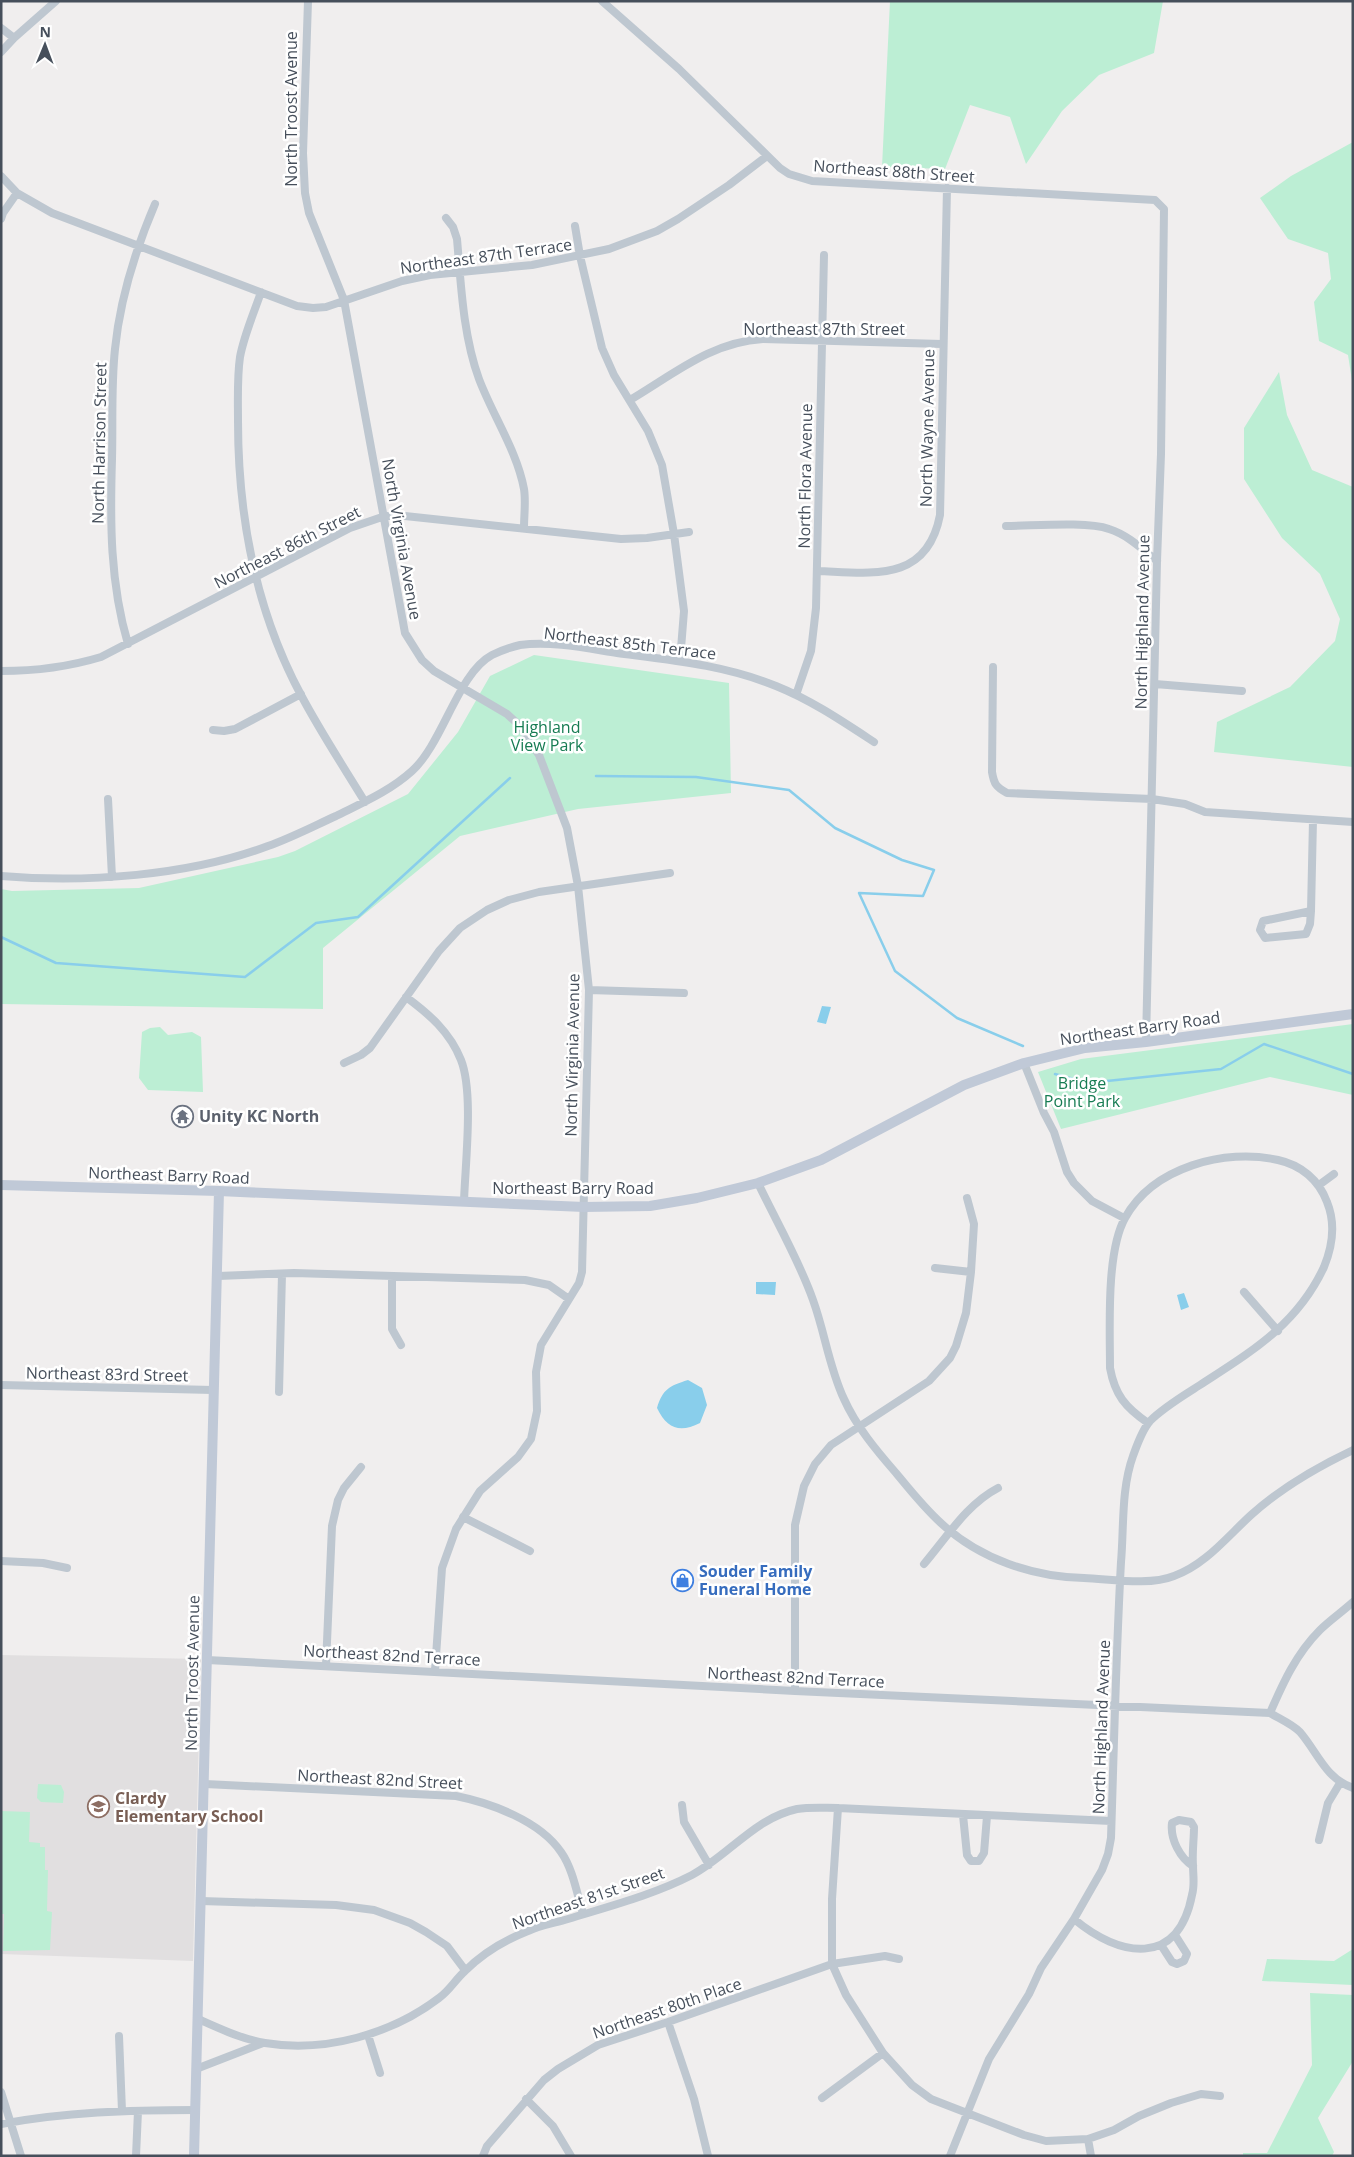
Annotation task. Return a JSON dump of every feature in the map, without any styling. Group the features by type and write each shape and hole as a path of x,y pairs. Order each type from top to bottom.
{"main road":[{"name":"Northeast Barry Road","path":"1,1185 220,1190 584,1207 650,1206 697,1198 758,1183 821,1160 964,1085 1024,1063 1085,1048 1146,1042 1353,1014"},
{"name":"North Troost Avenue","path":"194,2156 205,1784 213,1390 220,1190"}],"street":[{"path":"1,52 56,1"},
{"name":"North Troost Avenue","path":"308,1 303,161 305,193 309,213 344,300"},
{"name":"Northeast 88th Street","path":"602,1 679,69 767,156 790,174 812,181 1120,197 1155,200 1160,204"},
{"path":"1,28 14,38"},
{"name":"Northeast 87th Terrace","path":"1,176 17,193 52,213 138,244 297,306 313,308 326,307 402,281 460,272 532,265 609,249 657,231 678,219 729,185 767,156"},
{"name":"North Wayne Avenue","path":"818,571 870,572 894,570 913,562 932,541 940,515 946,188"},
{"path":"1,219 3,212 17,193"},
{"path":"138,244 155,204"},
{"name":"North Highland Avenue","path":"1146,1042 1165,219 1164,209 1160,204"},
{"path":"446,218 452,227 456,239 466,322 477,371 520,473 524,491 524,528"},
{"path":"575,226 580,256 602,348 614,375 657,448 666,484 684,611 680,661"},
{"name":"North Harrison Street","path":"128,644 117,598 111,546 113,389 119,318 138,244"},
{"name":"North Flora Avenue","path":"796,694 811,651 818,571 824,255"},
{"path":"261,292 244,339 240,357 238,389 238,449 242,497 257,576 266,609 286,662 301,694 365,802"},
{"name":"North Virginia Avenue","path":"344,300 385,516 405,634 422,660 434,670 507,714 530,739 539,755 567,828 578,886 589,990 582,1272 579,1283 570,1299 547,1333 537,1358 537,1411 531,1439 518,1457 480,1491 456,1529 442,1568 435,1671"},
{"name":"Northeast 87th Street","path":"630,400 713,349 724,345 756,340 942,344"},
{"name":"Northeast 86th Street","path":"1,671 35,671 80,663 101,657 350,528 385,516 405,516 621,539 689,532"},
{"path":"1006,526 1092,526 1108,528 1136,543 1157,561"},
{"name":"Northeast 85th Terrace","path":"1,876 36,879 112,877 170,870 224,859 268,846 365,802 391,787 413,770 432,744 480,662 494,654 517,646 559,644 680,661 735,671 796,694 834,715 874,742"},
{"path":"993,667 992,772 994,783 998,788 1007,793 1152,799 1185,804 1205,812 1353,822"},
{"path":"1155,684 1242,690"},
{"path":"213,730 235,729 301,694"},
{"path":"108,799 112,877"},
{"path":"1311,911 1262,921 1260,930 1265,938 1306,934 1310,924 1311,911 1313,820"},
{"path":"344,1063 361,1055 370,1048 444,946 473,918 497,904 524,895 670,873"},
{"path":"589,990 684,993"},
{"path":"406,997 426,1012 445,1032 461,1060 465,1073 467,1111 464,1202"},
{"path":"1024,1063 1044,1114 1054,1132 1067,1172 1074,1183 1092,1201 1124,1218 1112,1269 1110,1368 1112,1383 1120,1397 1128,1408 1148,1423"},
{"name":"North Highland Avenue","path":"950,2156 989,2059 1029,1994 1041,1968 1074,1919 1105,1862 1110,1846 1120,1580 1126,1486 1132,1460 1148,1423 1171,1404 1278,1331 1296,1313 1308,1297 1328,1258 1333,1238 1333,1224 1328,1204 1319,1185 1300,1168 1276,1159 1242,1158 1212,1160 1192,1164 1164,1178 1144,1194 1124,1218"},
{"path":"1319,1185 1334,1174"},
{"path":"758,1183 814,1300 835,1378 859,1426 924,1506 951,1532 984,1552 1022,1569 1057,1577 1154,1581 1173,1577 1202,1561 1252,1514 1277,1494 1315,1470 1353,1450"},
{"path":"795,1691 795,1525 800,1498 808,1476 823,1454 837,1440 929,1381 950,1358 956,1346 966,1313 971,1272 974,1224 967,1198"},
{"path":"935,1268 971,1272"},
{"path":"218,1276 294,1273 525,1280 550,1285 570,1299"},
{"path":"279,1392 282,1274"},
{"path":"392,1276 392,1329 401,1344"},
{"path":"1244,1292 1278,1331"},
{"name":"Northeast 83rd Street","path":"1,1385 213,1390"},
{"path":"326,1665 332,1526 336,1506 344,1488 361,1467"},
{"path":"924,1564 970,1508 985,1495 998,1488"},
{"path":"463,1517 530,1551"},
{"path":"1,1561 43,1563 67,1568"},
{"path":"1270,1713 1284,1681 1301,1653 1321,1629 1352,1604"},
{"name":"Northeast 82nd Terrace","path":"207,1660 795,1691 1270,1713 1299,1731 1327,1772 1340,1783 1353,1788"},
{"path":"1319,1840 1328,1803 1340,1783"},
{"name":"Northeast 82nd Street","path":"205,1784 456,1796 491,1804 524,1820 560,1851 576,1888 583,1914"},
{"path":"682,1805 684,1822 709,1865"},
{"path":"838,1808 832,1899 832,1964 846,1995 883,2053 917,2090 930,2099 1024,2136 1046,2141 1088,2139 1114,2130 1138,2116 1172,2103 1201,2094 1220,2096"},
{"name":"Northeast 81st Street","path":"198,2018 240,2036 263,2043 296,2045 326,2043 368,2035 391,2026 426,2007 450,1989 465,1970 486,1954 528,1931 658,1890 709,1865 754,1829 778,1815 799,1809 838,1808 963,1815 1111,1820"},
{"path":"963,1815 967,1855 971,1861 979,1861 984,1853 987,1816"},
{"path":"1074,1919 1103,1940 1123,1948 1144,1949 1161,1945 1175,1935 1190,1904 1194,1882 1194,1827 1191,1822 1179,1820 1172,1823 1171,1831 1183,1860 1193,1866"},
{"path":"201,1901 336,1906 374,1910 401,1919 426,1932 447,1946 465,1970"},
{"path":"1161,1945 1172,1962 1177,1964 1184,1961 1187,1954 1175,1935"},
{"name":"Northeast 80th Place","path":"483,2155 488,2146 526,2099 558,2069 598,2045 832,1964 885,1956 899,1959"},
{"path":"668,2022 694,2098 708,2156"},
{"path":"368,2035 380,2073"},
{"path":"119,2036 122,2111"},
{"name":"Northeast 81st Street","path":"196,2069 263,2043"},
{"path":"822,2098 883,2053"},
{"path":"1,2092 12,2122 21,2156"},
{"path":"526,2099 553,2126 571,2156"},
{"path":"136,2156 138,2110"},
{"path":"1,2124 122,2111 195,2110"},
{"path":"1088,2139 1091,2156"}],"shaded area":[{"name":"Clardy Elementary School","path":"1,1655 201,1659 193,1961 1,1954"}],"green space":[{"path":"890,1 1163,1 1154,53 1099,75 1062,111 1026,164 1010,117 970,105 945,169 882,167"},
{"path":"1353,142 1353,387 1348,355 1319,341 1314,302 1331,279 1328,253 1288,239 1260,198 1291,176"},
{"path":"1279,372 1287,415 1312,470 1353,487 1353,767 1214,752 1217,722 1290,687 1335,641 1340,619 1320,574 1282,538 1244,479 1244,428"},
{"name":"Highland View Park","path":"534,655 729,683 731,793 578,809 460,836 323,948 323,1009 1,1004 1,889 12,891 139,888 278,857 295,851 408,794 458,732 490,676"},
{"name":"Bridge Point Park","path":"1353,1024 1353,1095 1270,1077 1061,1129 1038,1072 1081,1059"},
{"path":"160,1027 168,1035 192,1032 201,1037 203,1092 148,1090 139,1078 142,1032 150,1028"},
{"path":"38,1784 61,1785 64,1792 63,1803 41,1802 37,1798"},
{"path":"1,1811 30,1812 29,1842 40,1843 40,1847 45,1847 45,1870 48,1870 47,1911 52,1912 50,1950 3,1951 4,1914 1,1914"},
{"path":"1353,1949 1353,1985 1262,1981 1267,1959 1334,1961"},
{"path":"1310,1993 1353,1995 1353,2061 1318,2118 1334,2152 1332,2156 1243,2156 1243,2153 1267,2153 1312,2065"}],"water":[{"path":"822,1006 831,1007 826,1024 817,1022"},
{"path":"756,1282 776,1282 775,1295 756,1294"},
{"path":"1184,1293 1189,1307 1181,1310 1177,1295"},
{"path":"688,1380 702,1388 707,1405 700,1423 686,1428 675,1427 665,1421 657,1408 664,1392 676,1384"}],"waterway":[{"path":"596,776 696,777 789,790 835,828 902,860 934,870 923,896 859,893 895,971 957,1018 1023,1046"},
{"path":"1,937 56,963 245,977 316,923 358,917 510,778"},
{"path":"1055,1074 1088,1083 1221,1069 1264,1044 1353,1074"}],"place":[{"name":"Unity KC North","path":"183,1116"},
{"name":"Souder Family Funeral Home","path":"683,1580"},
{"name":"Clardy Elementary School","path":"99,1807"}]}
